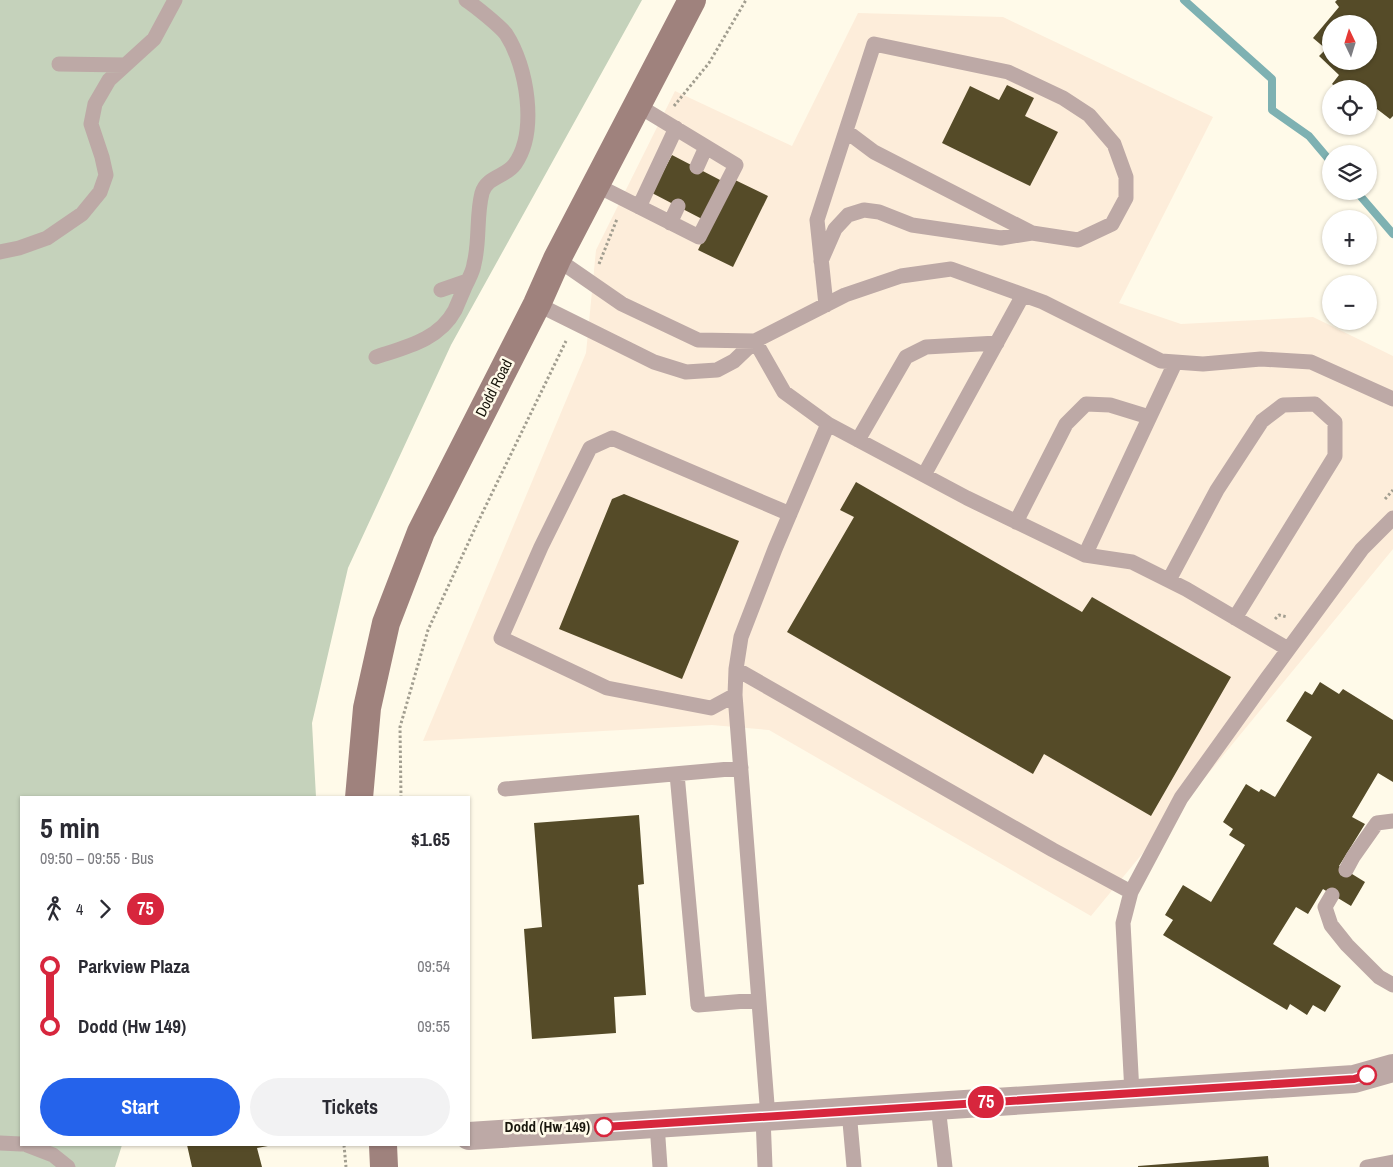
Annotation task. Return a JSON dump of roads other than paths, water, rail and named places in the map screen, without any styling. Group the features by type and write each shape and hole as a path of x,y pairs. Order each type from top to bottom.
{"main road":[{"name":"Dodd Road","path":"359,796 366,708 386,623 421,532 537,304 557,259 692,0"},
{"path":"383,1146 384,1167"}],"street":[{"path":"470,1136 1354,1079 1393,1068"}],"lane":[{"path":"0,252 19,248 47,238 82,214 100,192 106,175 91,124 95,104 109,80 154,39 175,0"},
{"path":"376,357 422,341 438,332 454,311 474,266 482,191 491,179 505,174 514,165 524,149 528,121 527,92 518,57 505,33 466,0"},
{"path":"821,261 835,230 848,215 864,210 879,212 912,225 1002,238 1032,233 1078,240 1112,224 1126,198 1126,177 1114,144 1089,115 1063,98 1008,72 874,44 817,220 821,261 826,304"},
{"path":"59,64 125,65"},
{"path":"596,185 699,237 736,165 637,105"},
{"path":"632,204 671,126"},
{"path":"846,131 874,152 1032,233"},
{"path":"697,167 706,147"},
{"path":"670,222 678,206"},
{"path":"557,259 622,304 698,340 755,341"},
{"path":"537,304 654,362 686,372 717,370 734,361 755,341 845,295 901,276 951,269 1043,302 1161,361 1203,364 1261,359 1311,362 1393,399"},
{"path":"441,290 467,281"},
{"path":"924,475 1023,295"},
{"path":"755,341 784,392 828,424 1016,522 1085,555 1132,562 1186,589 1288,649"},
{"path":"858,440 906,357 926,347 997,343"},
{"path":"1085,555 1175,362"},
{"path":"1016,522 1066,424 1086,404 1110,404 1149,417"},
{"path":"1168,580 1217,490 1262,421 1283,405 1315,404 1335,422 1335,456 1235,618"},
{"path":"765,1167 765,1117 735,695 736,669 742,637 775,549 828,424"},
{"path":"735,695 712,708 607,688 501,638 541,547 590,448 612,438 790,514"},
{"path":"1132,1093 1123,923 1130,892 1181,798 1362,549 1393,518"},
{"path":"736,669 1130,892"},
{"path":"505,789 740,768"},
{"path":"677,774 698,1005 758,1000"},
{"path":"1346,870 1377,823 1393,821"},
{"path":"1332,895 1325,907 1331,925 1379,977 1393,985"},
{"path":"938,1106 945,1167"},
{"path":"849,1111 854,1167"},
{"path":"657,1124 660,1167"},
{"path":"0,1143 20,1144"},
{"path":"29,1146 53,1156 68,1167"},
{"path":"1367,1167 1393,1162"}],"waterway":[{"path":"1184,0 1272,79 1272,110 1309,136 1322,151"},
{"path":"1364,200 1393,234"}],"place":[{"name":"Dodd (Hw 149)","path":"604,1127"}]}
